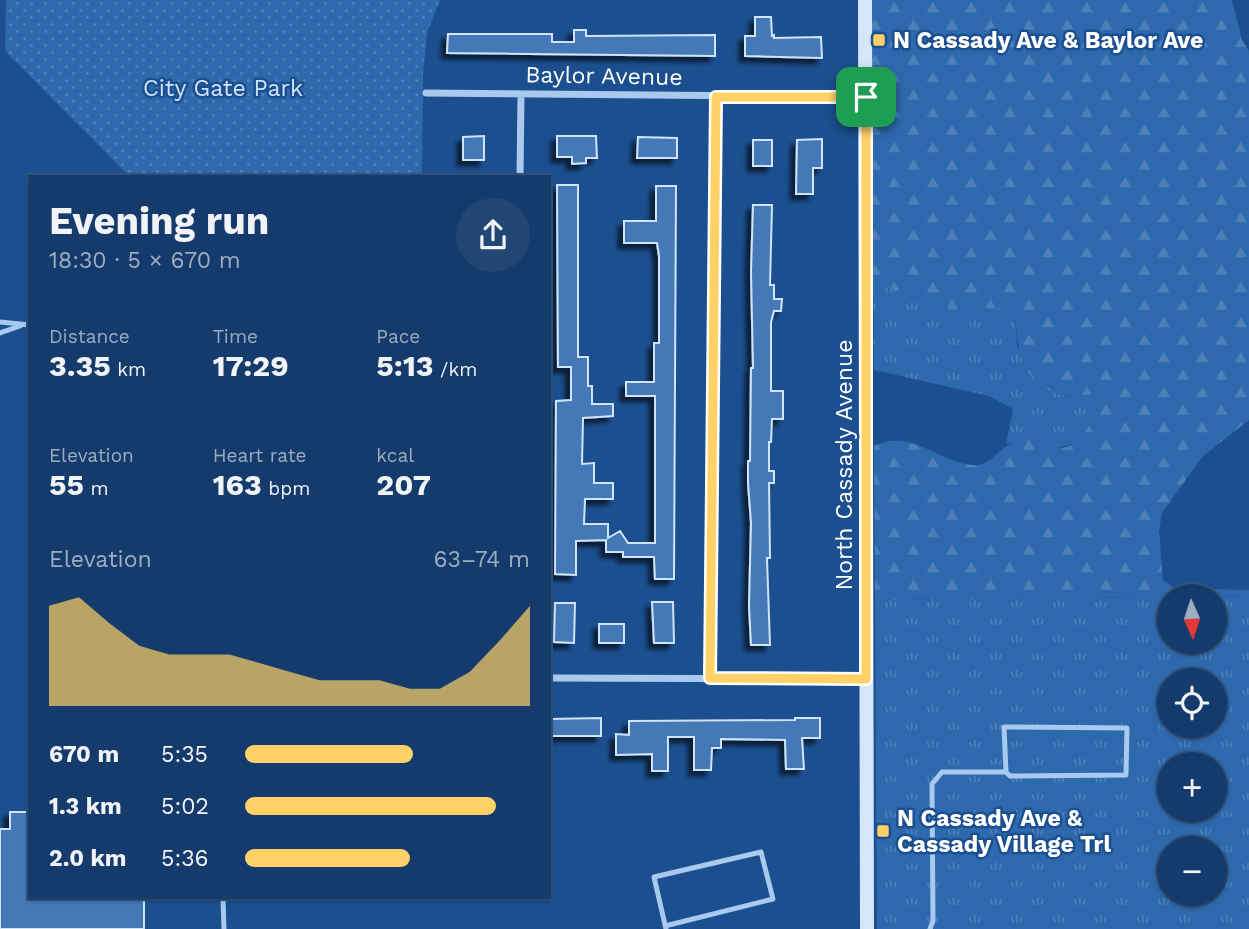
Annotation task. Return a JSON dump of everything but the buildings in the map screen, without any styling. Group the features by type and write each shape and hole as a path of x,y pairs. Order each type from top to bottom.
{"main road":[{"name":"North Cassady Avenue","path":"865,0 867,929"}],"street":[{"name":"Baylor Avenue","path":"426,93 866,97"},
{"path":"520,175 521,94"},
{"path":"710,678 716,97"},
{"path":"551,678 866,679"}],"lane":[{"path":"0,322 26,326"},
{"path":"0,333 26,326"},
{"path":"930,929 933,921 932,784 942,772 1006,772 1010,776 1126,775 1127,727 1004,727 1006,772"},
{"path":"761,852 773,899 666,927 654,877 761,852"},
{"path":"223,899 224,929"}],"green space":[{"name":"City Gate Park","path":"6,0 440,0 427,33 423,74 422,175 128,175 5,51"},
{"path":"871,0 1232,0 1242,40 1249,51 1249,420 1202,457 1162,513 1159,531 1163,580 1169,584 1157,584 1157,597 875,600 874,446 887,441 911,443 959,462 979,465 1009,444 1023,439 1059,448 1068,447 1086,431 1098,407 1092,395 1065,396 1039,384 1031,376 1020,353 1015,313 1005,307 959,311 873,283"},
{"path":"873,283 959,311 1005,307 1015,313 1017,346 1047,390 1068,397 1082,393 1092,395 1098,407 1087,432 1076,443 1056,448 1025,439 1006,444 1013,409 989,396 874,370"},
{"path":"1227,590 1249,590 1249,596 1227,596"},
{"path":"1249,596 1249,929 877,929 875,600 1157,597 1157,654 1227,654 1227,597"}],"place":[{"name":"N Cassady Ave & Baylor Ave","path":"879,40"},
{"name":"N Cassady Ave & Cassady Village Trl","path":"883,831"}],"route":[{"path":"716,97 866,97 866,679 710,678 716,97"}]}
